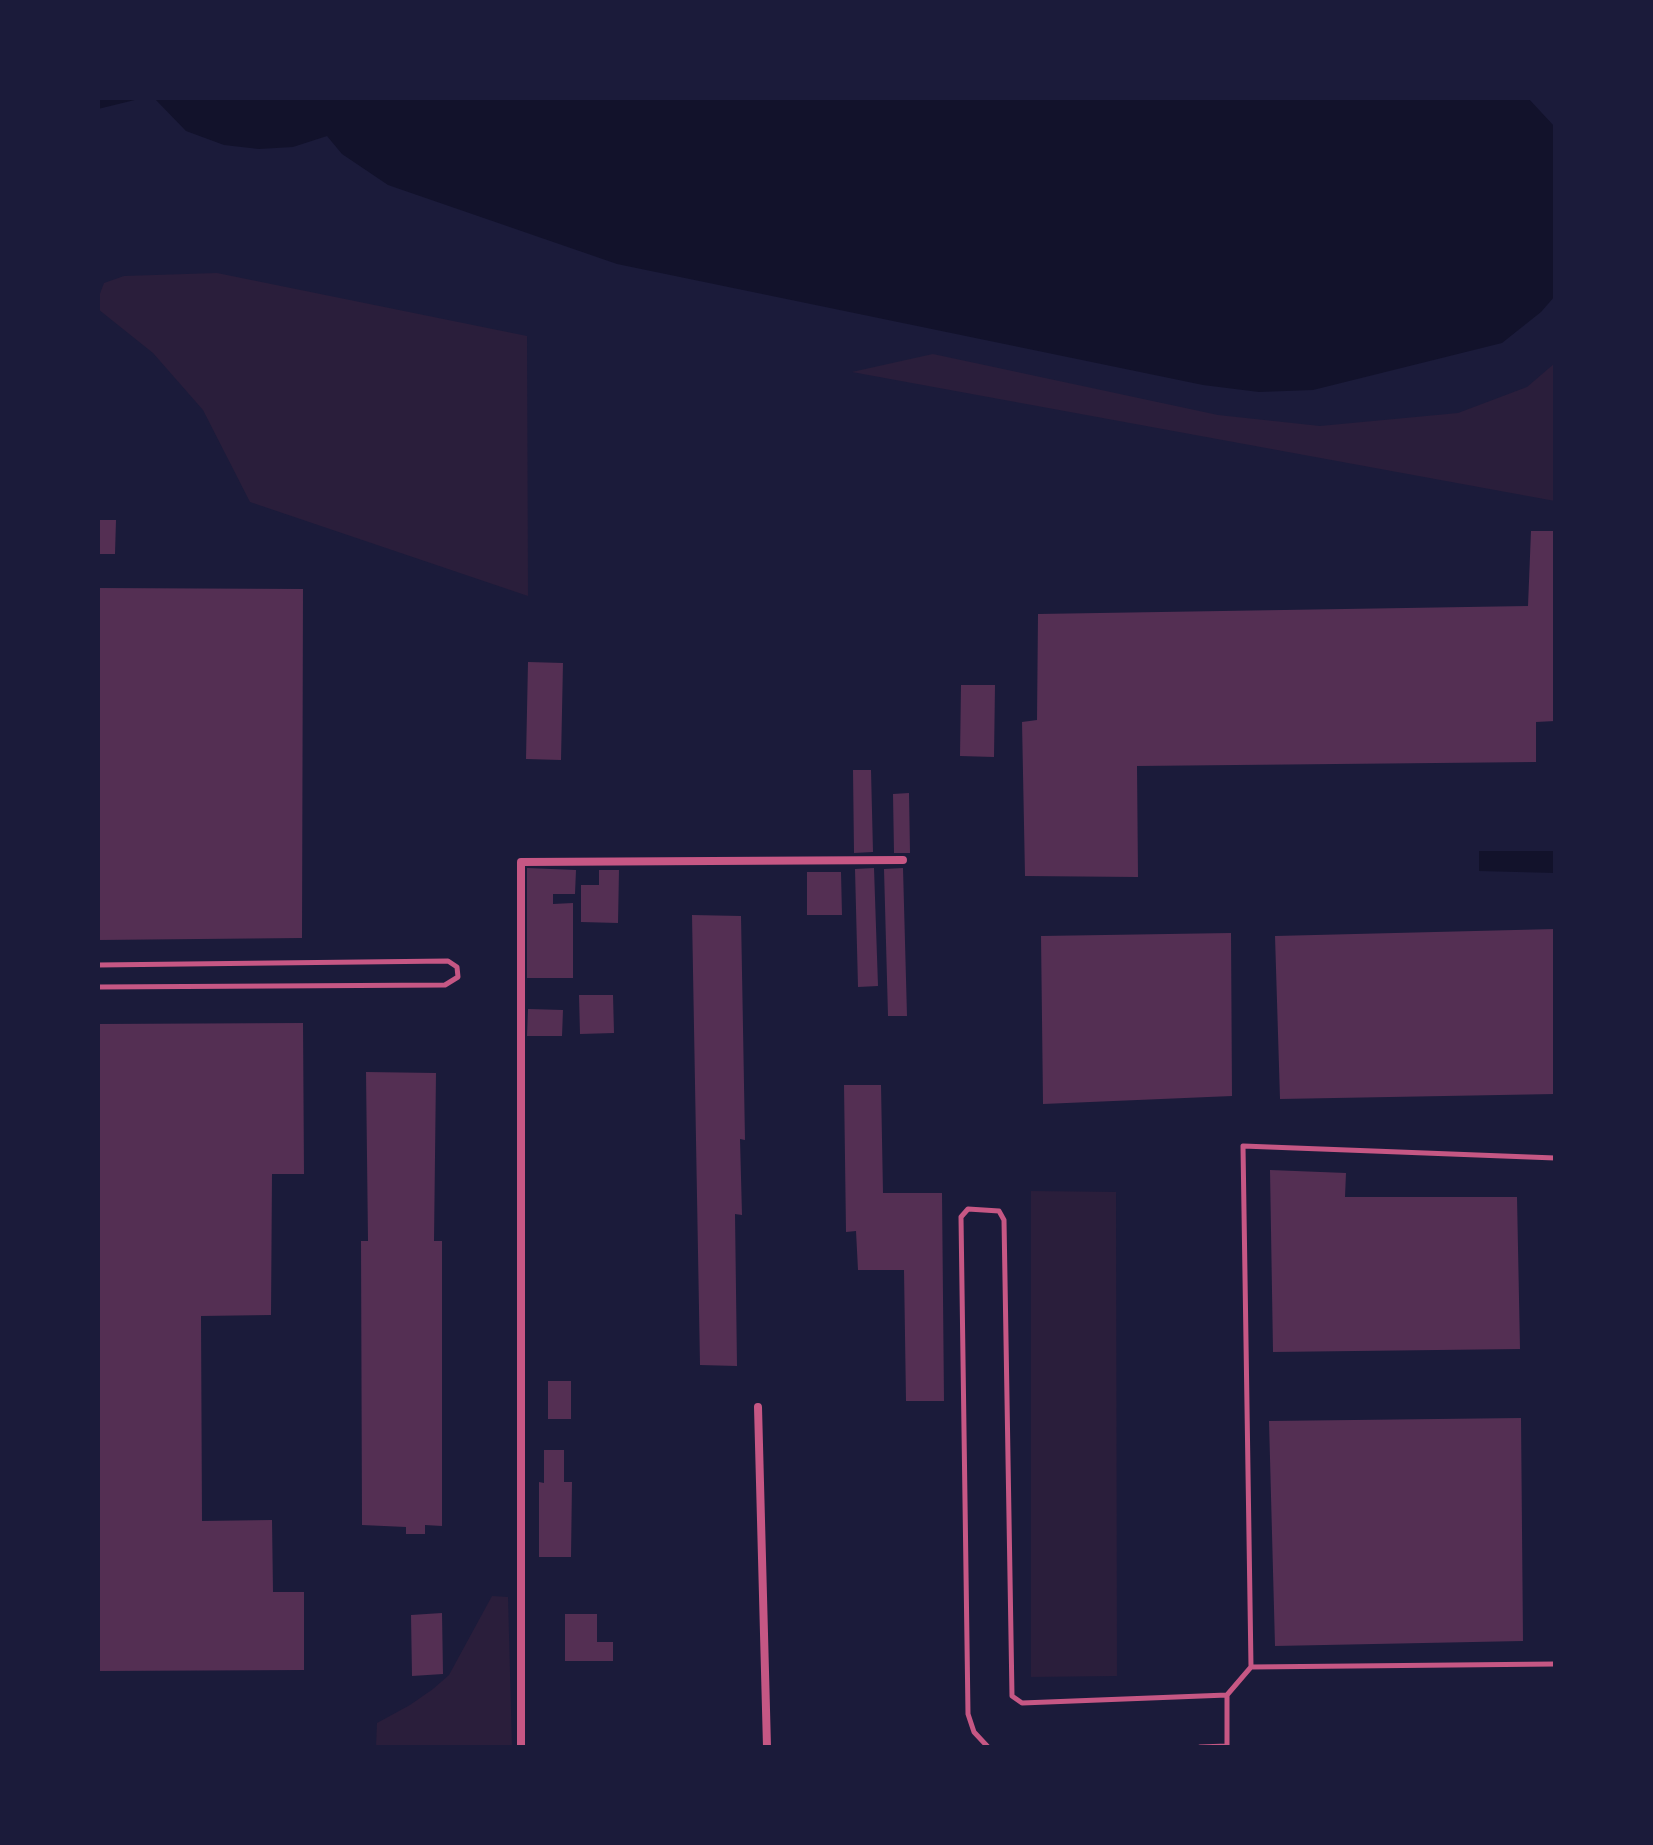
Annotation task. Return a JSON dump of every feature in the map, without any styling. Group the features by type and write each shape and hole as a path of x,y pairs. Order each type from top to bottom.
{"street":[{"path":"521,1747 521,862 903,860"},
{"path":"758,1407 767,1747"}],"lane":[{"path":"98,965 448,961 457,967 458,977 445,985 98,987"},
{"path":"1200,1747 1227,1746 1227,1695 1251,1667 1243,1146 1555,1158"},
{"path":"988,1747 974,1732 968,1714 961,1217 968,1209 999,1211 1004,1220 1012,1696 1022,1703 1227,1695"},
{"path":"1251,1667 1555,1664"}],"shaded area":[{"path":"98,98 143,98 98,109"},
{"path":"154,98 1528,98 1555,127 1555,296 1541,312 1502,343 1313,390 1259,392 1203,385 617,264 388,185 342,154 327,136 293,147 259,149 224,145 186,131"},
{"path":"217,273 527,336 528,596 250,502 203,410 153,353 98,309 104,283 124,276"},
{"path":"933,354 1218,415 1320,426 1458,413 1527,387 1555,363 1555,501 852,372"},
{"path":"1479,851 1555,851 1555,873 1479,871"},
{"path":"1031,1191 1116,1192 1117,1676 1031,1677"},
{"path":"492,1596 508,1597 512,1747 376,1747 377,1723 410,1705 449,1675"}],"building":[{"path":"98,520 116,520 115,554 98,554"},
{"path":"1531,531 1555,531 1555,721 1536,722 1536,762 1137,766 1138,877 1025,876 1022,722 1037,720 1038,614 1528,606"},
{"path":"98,588 303,589 302,938 98,940"},
{"path":"528,662 563,663 561,760 526,759"},
{"path":"961,685 995,685 994,757 960,756"},
{"path":"853,770 871,770 873,852 854,853"},
{"path":"909,793 910,853 894,853 893,794"},
{"path":"527,868 576,870 575,894 553,894 553,904 573,903 573,978 527,978"},
{"path":"874,868 878,986 858,987 855,869"},
{"path":"903,868 907,1016 888,1016 884,869"},
{"path":"599,870 619,870 618,923 581,922 581,885 599,885"},
{"path":"807,872 841,872 842,915 807,915"},
{"path":"692,915 741,916 745,1140 740,1139 742,1215 735,1214 737,1366 700,1365"},
{"path":"1555,929 1555,1094 1280,1099 1275,936"},
{"path":"1231,933 1232,1096 1043,1104 1041,936"},
{"path":"579,995 613,995 614,1033 580,1034"},
{"path":"528,1009 563,1010 562,1036 527,1036"},
{"path":"303,1023 304,1174 272,1174 271,1315 201,1316 202,1521 272,1520 273,1592 304,1592 304,1670 98,1671 98,1024"},
{"path":"366,1072 436,1073 434,1241 442,1241 442,1526 425,1525 425,1534 406,1534 406,1527 362,1525 361,1241 368,1241"},
{"path":"844,1085 881,1085 883,1193 942,1193 944,1401 906,1401 904,1270 858,1270 856,1231 846,1232"},
{"path":"1270,1170 1346,1173 1345,1197 1517,1197 1520,1349 1273,1352"},
{"path":"548,1381 571,1381 571,1419 548,1419"},
{"path":"1521,1418 1523,1641 1275,1646 1269,1421"},
{"path":"544,1450 564,1450 564,1482 572,1482 571,1557 539,1557 539,1482 544,1483"},
{"path":"442,1613 443,1674 412,1676 411,1615"},
{"path":"565,1614 597,1614 597,1642 613,1642 613,1661 565,1661"}]}
